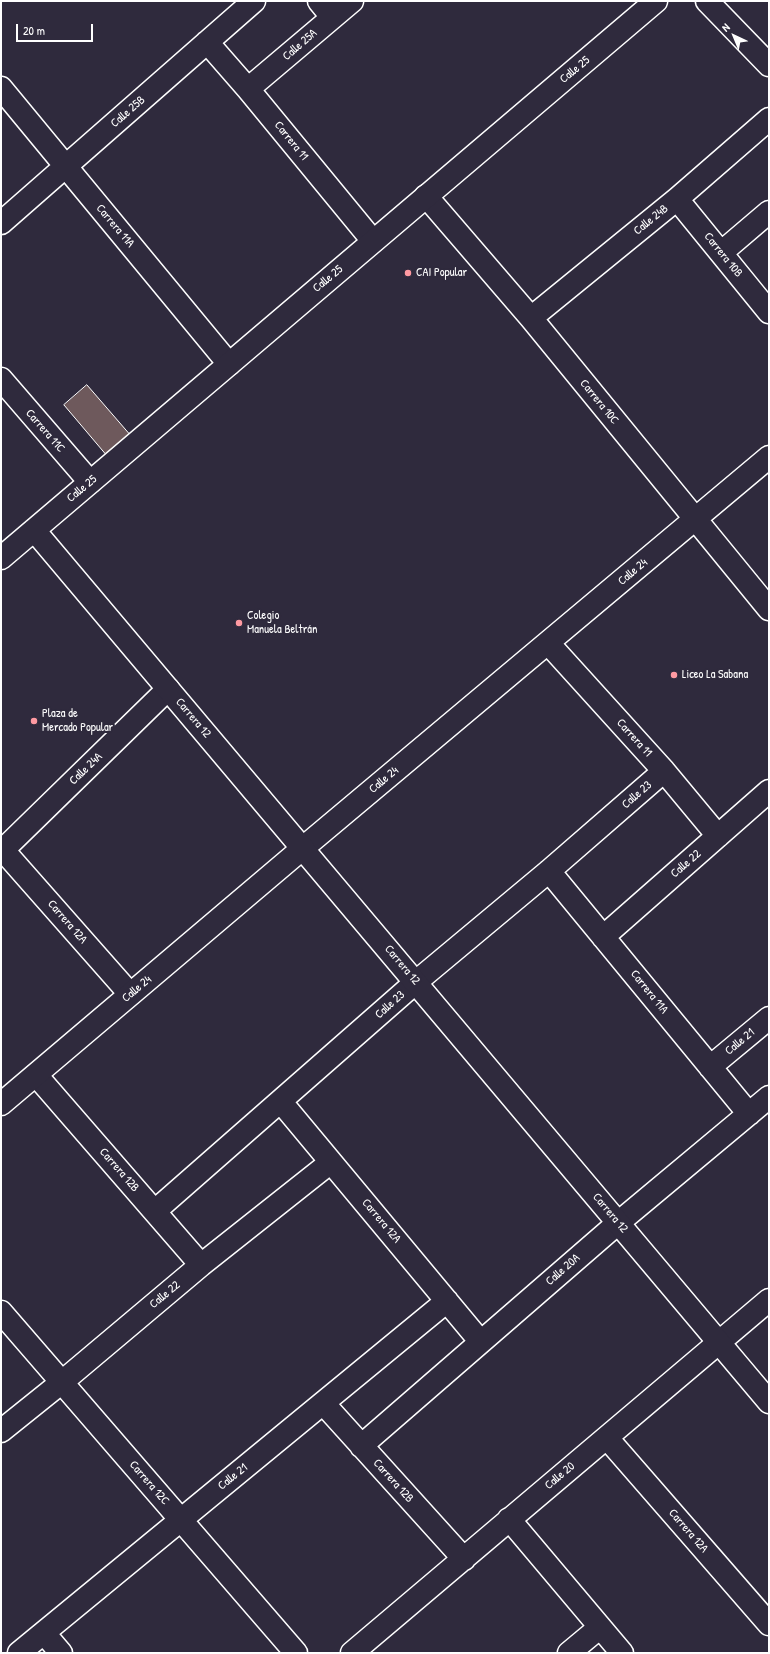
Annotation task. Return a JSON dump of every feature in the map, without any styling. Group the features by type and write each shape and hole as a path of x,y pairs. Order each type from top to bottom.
{"street":[{"name":"Calle 25B","path":"1,223 254,1"},
{"name":"Calle 25A","path":"248,89 325,9 352,1"},
{"name":"Calle 25","path":"1,558 656,1"},
{"path":"707,1 769,66"},
{"name":"Carrera 11","path":"207,42 248,89 373,241"},
{"name":"Carrera 11A","path":"1,88 229,364"},
{"name":"Calle 24B","path":"531,318 677,199 769,119"},
{"name":"Carrera 10C","path":"426,196 531,318 769,609"},
{"name":"Carrera 10B","path":"677,199 722,252 769,312"},
{"path":"722,252 769,212"},
{"name":"Carrera 11C","path":"1,379 90,482"},
{"name":"Calle 24","path":"1,1104 303,848 769,457"},
{"name":"Carrera 12","path":"34,530 769,1402"},
{"name":"Carrera 11","path":"548,643 664,771 718,836"},
{"name":"Calle 24A","path":"3,850 168,689"},
{"name":"Calle 23","path":"155,1212 416,982 549,871 664,771"},
{"name":"Calle 22","path":"603,937 769,791"},
{"name":"Carrera 12A","path":"3,850 130,994"},
{"name":"Carrera 11A","path":"549,871 749,1114"},
{"name":"Calle 21","path":"710,1067 769,1018"},
{"name":"Carrera 12B","path":"36,1075 201,1265"},
{"name":"Calle 20A","path":"361,1446 618,1222 769,1097"},
{"name":"Carrera 12A","path":"281,1102 480,1341"},
{"name":"Calle 22","path":"1,1431 62,1382 201,1265 331,1162"},
{"name":"Calle 20","path":"352,1653 769,1300"},
{"name":"Calle 21","path":"19,1653 180,1519 447,1301"},
{"name":"Carrera 12C","path":"1,1312 296,1653"},
{"name":"Carrera 12B","path":"323,1403 464,1559"},
{"name":"Carrera 12A","path":"607,1438 769,1624"},
{"path":"509,1519 599,1628 622,1653"},
{"path":"569,1653 599,1628"},
{"path":"44,1633 61,1653"}],"building":[{"path":"87,385 132,437 108,457 64,405"}],"place":[{"name":"CAI Popular","path":"408,273"},
{"name":"Colegio Manuela Beltrán","path":"239,623"},
{"name":"Liceo La Sabana","path":"674,675"},
{"name":"Plaza de Mercado Popular","path":"34,721"}]}
